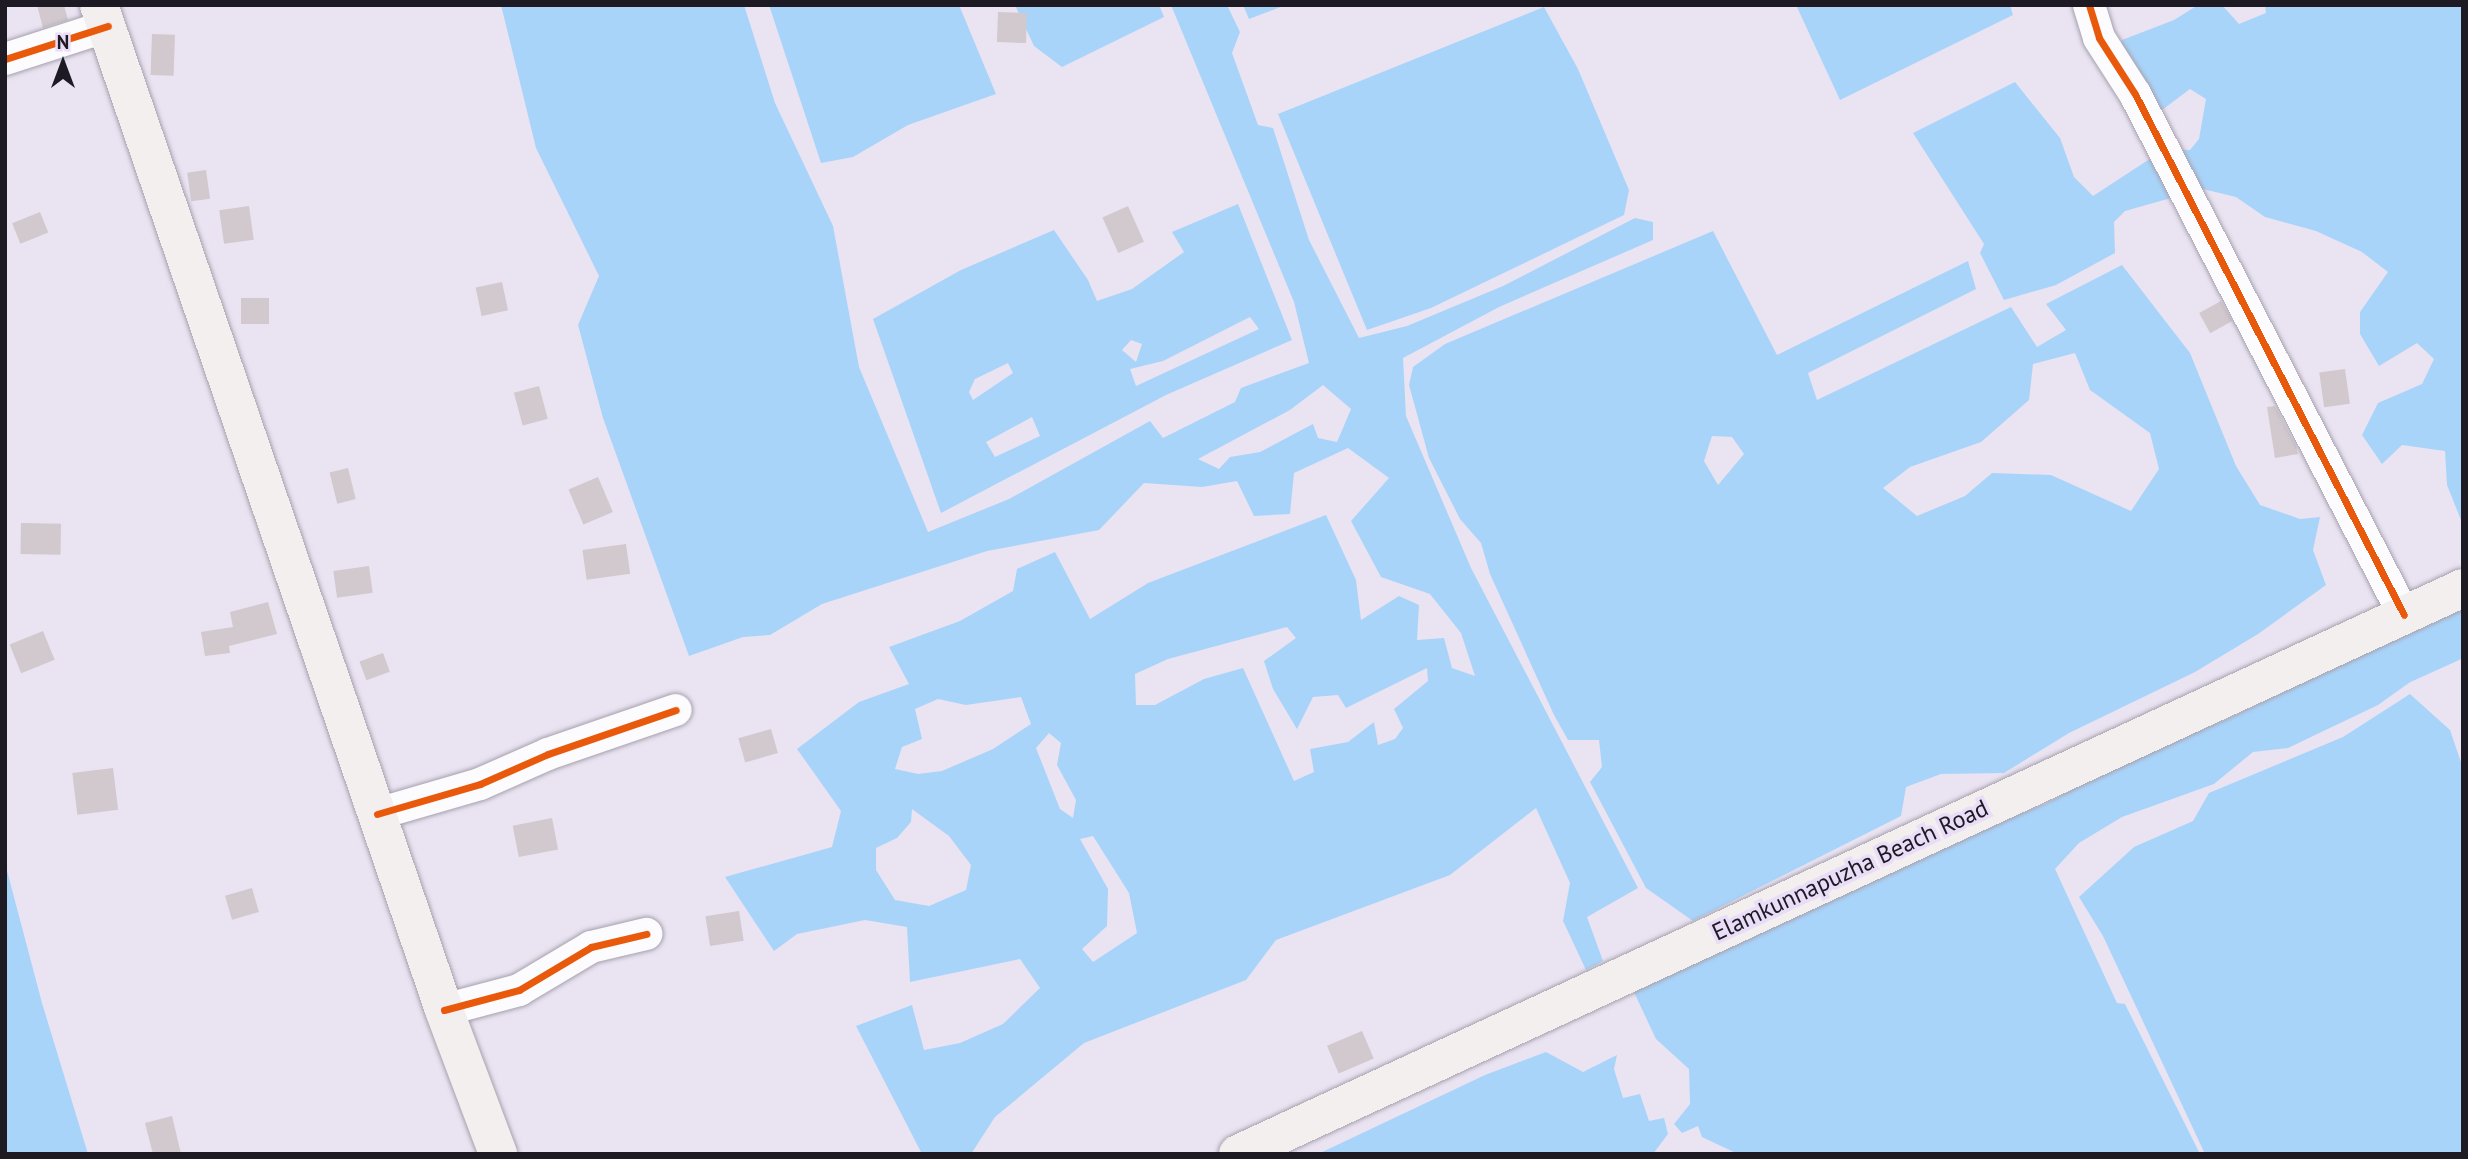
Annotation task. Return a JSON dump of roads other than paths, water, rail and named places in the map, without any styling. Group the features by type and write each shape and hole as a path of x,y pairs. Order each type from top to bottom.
{"main road":[{"path":"103,16 444,1010 498,1154"},
{"name":"Elamkunnapuzha Beach Road","path":"1238,1154 2463,588"}],"street":[{"path":"2089,5 2098,38 2158,136 2404,615"},
{"path":"5,59 103,16"},
{"path":"377,814 480,784 548,754 676,710"},
{"path":"444,1010 519,990 590,947 646,934"}],"water":[{"path":"501,5 744,5 775,103 833,226 859,367 928,532 1009,499 1150,421 1163,438 1235,402 1241,388 1309,363 1294,302 1171,5 1227,5 1240,32 1232,53 1258,125 1273,128 1309,240 1359,338 1407,326 1503,286 1635,218 1653,222 1653,240 1499,307 1403,358 1406,416 1471,568 1638,888 1587,917 1603,961 1586,970 1563,921 1570,883 1536,808 1450,875 1276,940 1246,980 1084,1043 995,1117 971,1154 922,1154 856,1026 912,1005 924,1050 960,1043 1003,1024 1040,988 1020,959 910,982 907,927 865,920 797,934 774,951 725,877 832,847 841,811 797,749 859,702 909,684 889,647 960,621 1013,591 1017,569 1055,552 1090,619 1148,583 1326,515 1356,580 1361,620 1399,596 1419,605 1417,640 1444,638 1452,668 1475,676 1461,633 1430,594 1381,577 1351,521 1389,478 1348,448 1294,473 1290,514 1254,516 1237,481 1202,487 1144,483 1099,530 987,551 822,604 770,635 743,637 689,656 603,418 578,325 599,276 536,148","holes":["1323,385 1351,409 1337,442 1318,438 1313,424 1260,452 1230,457 1219,469 1198,459 1290,410","1287,627 1296,638 1264,661 1273,689 1297,729 1313,697 1338,695 1346,708 1427,668 1428,681 1394,709 1403,728 1395,739 1378,745 1374,722 1348,742 1310,749 1314,772 1294,781 1243,668 1204,679 1155,705 1136,705 1135,674 1168,659","1021,697 1031,724 993,749 942,771 918,774 895,769 902,747 922,739 915,709 938,699 966,705","1049,733 1061,743 1057,765 1076,800 1073,818 1060,809 1036,748","912,809 949,836 971,865 966,890 929,906 895,900 876,870 876,848 897,838 911,822","1093,836 1129,893 1137,933 1093,962 1082,949 1107,926 1108,889 1080,839"]},
{"path":"769,5 959,5 996,94 908,125 853,157 821,163"},
{"path":"1015,5 1159,5 1164,17 1062,67 1034,46"},
{"path":"1243,5 1286,5 1249,19"},
{"path":"1796,5 2010,5 2013,15 1840,100"},
{"path":"2198,5 2222,5 2239,24 2266,13 2265,5 2463,5 2463,525 2447,485 2445,451 2402,445 2382,464 2362,435 2378,403 2422,384 2434,359 2417,343 2379,366 2360,334 2360,312 2388,272 2362,252 2316,231 2265,217 2236,197 2203,189 2125,211 2114,222 2115,253 2056,285 2004,300 1980,253 1984,244 1913,133 2015,82 2060,138 2074,177 2093,196 2165,149 2190,150 2199,139 2206,99 2190,89 2142,125 2116,58 2122,40 2174,20"},
{"path":"1544,7 1578,69 1629,190 1624,215 1431,308 1367,330 1278,114"},
{"path":"1238,204 1292,340 1166,395 941,513 873,319 961,270 1054,230 1088,280 1097,301 1132,289 1184,252 1172,232","holes":["1250,317 1259,329 1136,386 1130,369 1163,361","1131,340 1142,344 1136,362 1122,350","1008,363 1013,373 973,400 969,392 975,379","1032,417 1040,436 995,457 986,442"]},
{"path":"1713,231 1777,355 1968,261 1976,289 1808,373 1817,400 2011,307 2037,347 2066,330 2046,304 2122,265 2190,353 2236,466 2260,505 2300,519 2320,517 2313,550 2326,585 2258,634 2195,672 2069,733 2004,773 1941,774 1906,787 1901,816 1693,921 1646,888 1590,782 1602,767 1599,740 1568,740 1490,574 1481,543 1460,519 1429,458 1409,385 1413,367 1445,344","holes":["2075,353 2090,390 2150,433 2159,469 2131,511 2051,475 1992,473 1965,496 1917,516 1883,488 1910,467 1981,442 2029,400 2033,364","1712,436 1732,437 1744,454 1718,485 1704,461"]},
{"path":"2463,606 2463,637 2437,642 2420,675 2378,705 2288,748 2253,752 2214,784 2122,817 2079,843 2055,869 2117,1003 2125,1004 2200,1154 1738,1154 1702,1137 1698,1126 1682,1133 1674,1124 1690,1104 1689,1069 1656,1039 1632,988 2013,811 2017,815 2045,804 2160,743 2225,720"},
{"path":"2410,694 2450,730 2463,768 2463,1154 2205,1154 2103,936 2079,897 2134,847 2193,821 2209,793 2343,737"},
{"path":"5,863 42,1003 88,1154 5,1154"},
{"path":"1546,1052 1583,1072 1617,1055 1614,1069 1623,1098 1640,1094 1649,1121 1664,1118 1668,1134 1653,1154 1318,1154 1485,1075"}],"waterway":[{"path":"2397,674 2463,644"}]}
